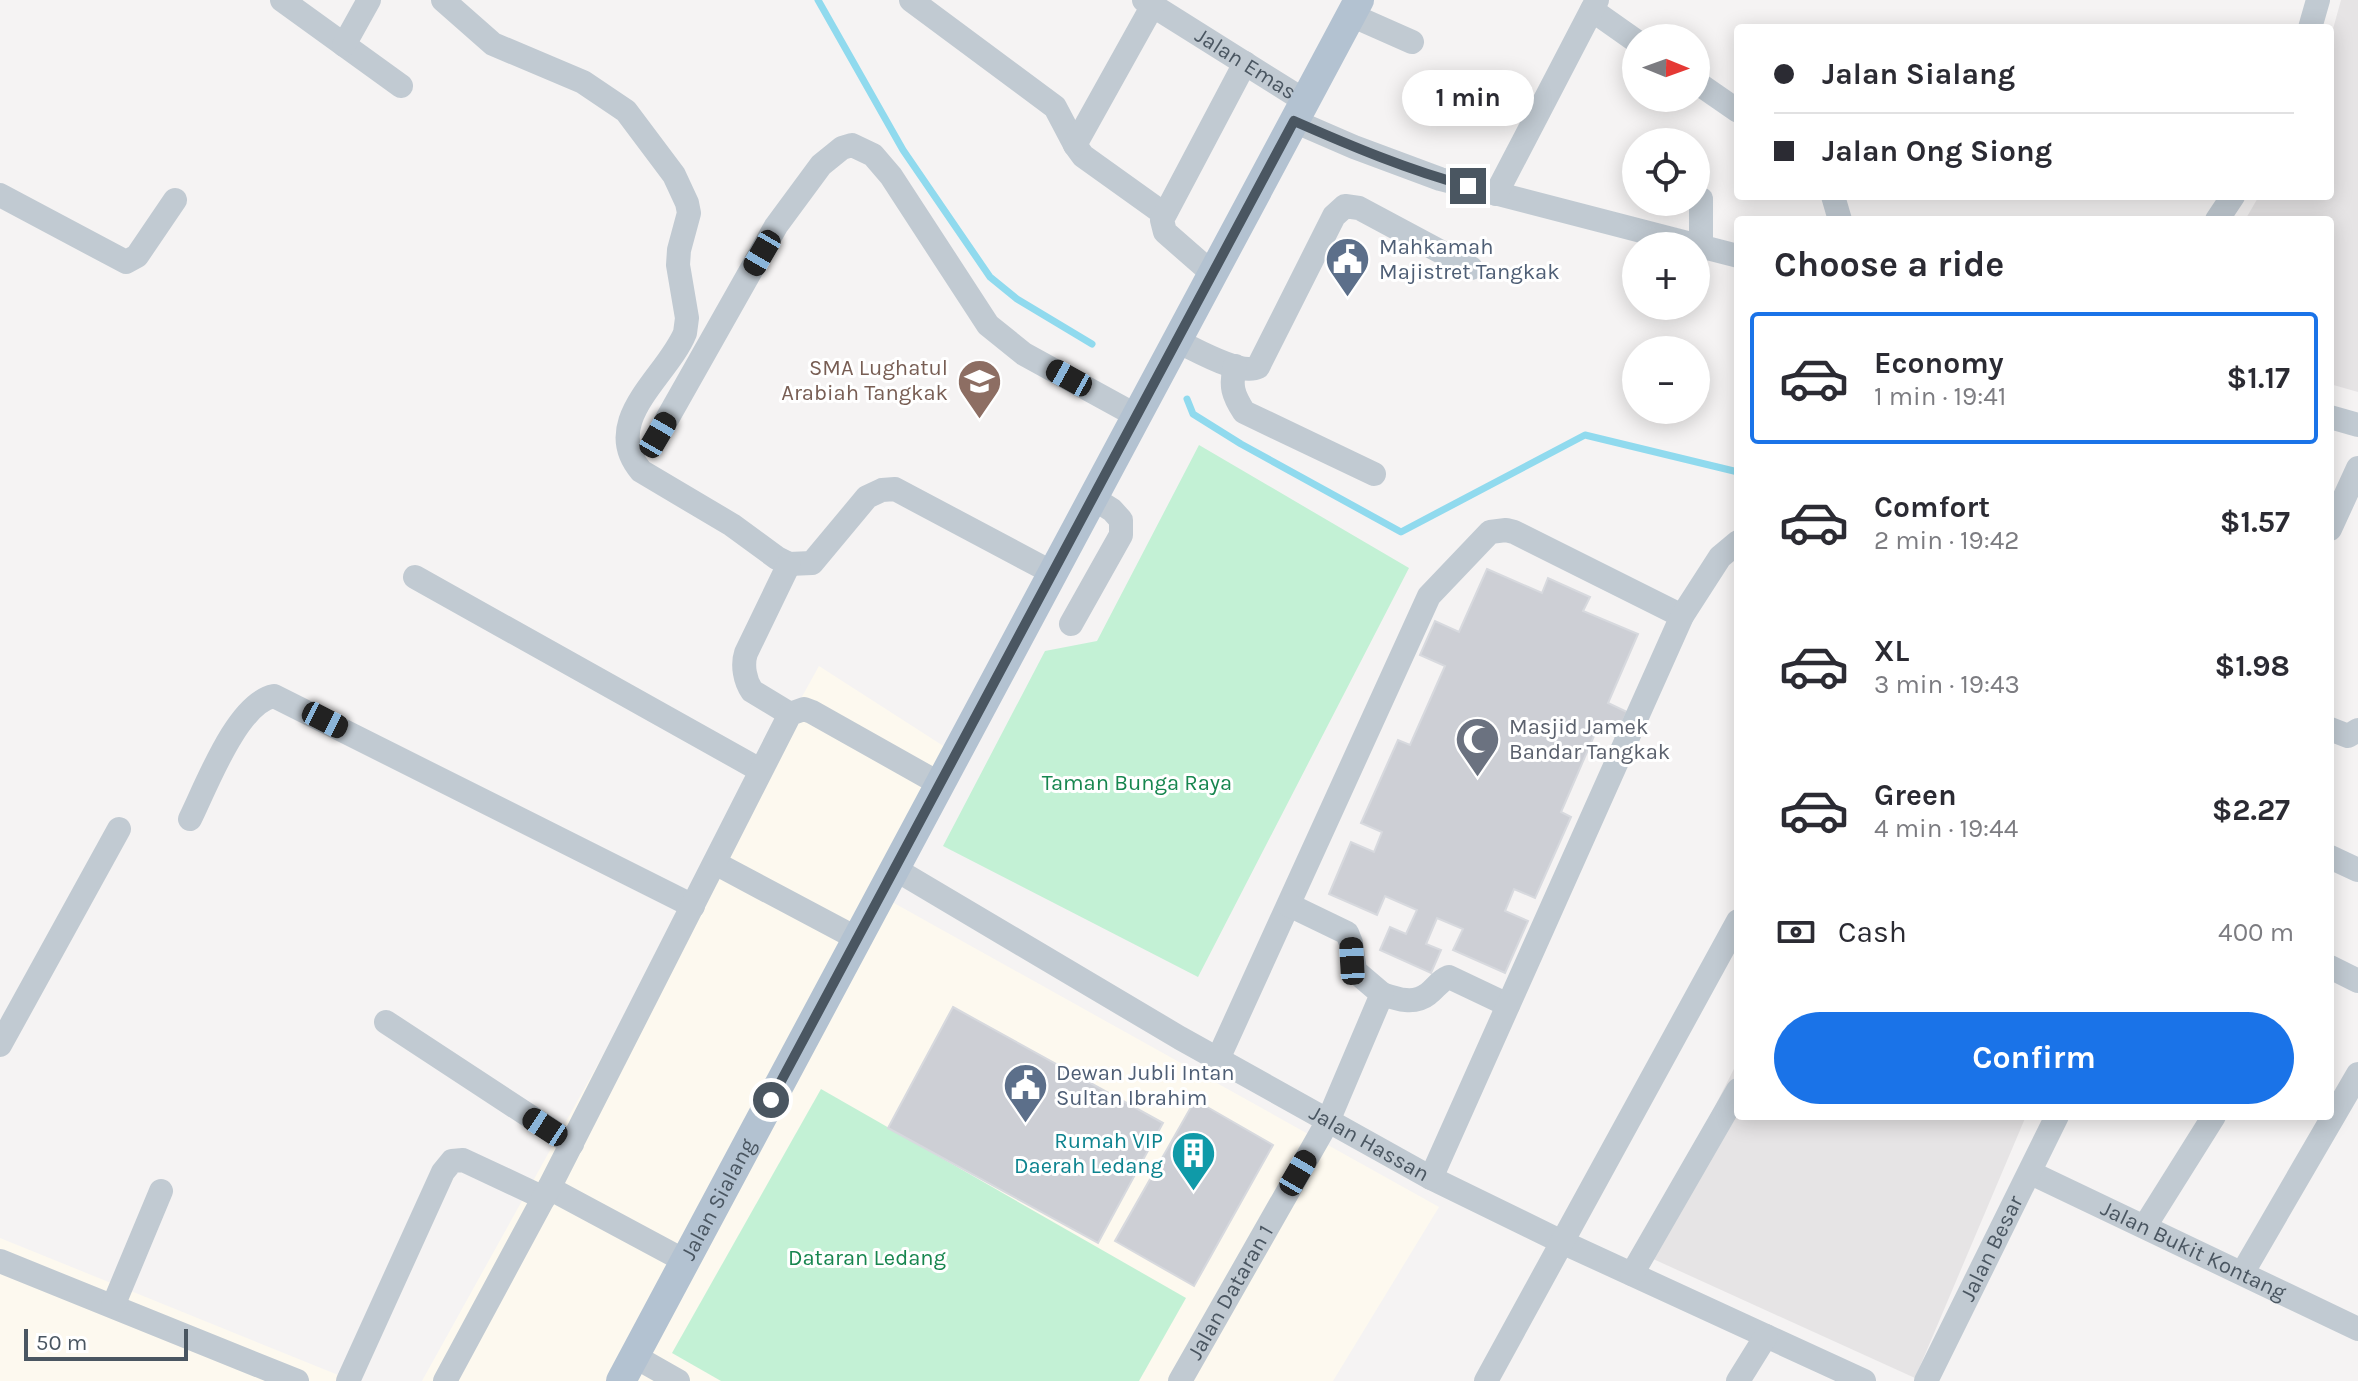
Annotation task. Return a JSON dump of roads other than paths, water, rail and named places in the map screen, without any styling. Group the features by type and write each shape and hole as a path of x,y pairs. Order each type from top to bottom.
{"main road":[{"name":"Jalan Sialang","path":"628,1369 1355,8"}],"street":[{"path":"282,0 401,86"},
{"path":"344,45 369,0"},
{"path":"443,0 493,44 583,82 626,111 674,175 687,203 689,213 678,265 687,318 685,333 634,410 627,446 631,459 653,479 732,525 789,564 812,563 867,497 882,490 895,489 1053,573"},
{"path":"911,0 1055,107 1083,156 1164,214"},
{"path":"2311,24 2318,0"},
{"path":"1496,194 1595,5 1622,29"},
{"path":"1075,145 1161,6"},
{"name":"Jalan Emas","path":"1161,6 1245,63 1300,111 1354,147 1440,179 1643,232"},
{"path":"1355,8 1412,42"},
{"path":"1213,274 1162,227 1164,214 1245,63"},
{"path":"1710,92 1734,108"},
{"path":"658,435 776,226 821,165 842,148 852,145 873,155 891,176 988,325 1024,354 1137,416"},
{"path":"0,195 126,262 137,256 175,200"},
{"path":"1177,341 1235,366 1253,370 1262,363 1334,216 1345,206 1359,208 1471,268"},
{"name":"Jalan Emas","path":"1710,249 1734,255"},
{"path":"1235,366 1231,382 1234,396 1244,412 1374,474"},
{"path":"2334,418 2358,425"},
{"path":"2334,520 2358,468"},
{"path":"1071,624 1121,535 1121,520 1093,498"},
{"path":"1218,1059 1429,596 1490,532 1514,532 1682,616"},
{"path":"1431,1178 1682,616 1720,557 1734,545"},
{"path":"789,564 746,653 744,664 752,691 790,714"},
{"path":"415,577 760,770"},
{"path":"190,819 227,744 249,710 260,701 274,696 693,906"},
{"path":"445,1381 547,1193 790,714 804,709 812,712 940,784"},
{"path":"2334,731 2348,736 2358,730"},
{"path":"0,1045 119,829"},
{"path":"2334,859 2358,870"},
{"path":"715,863 858,939"},
{"name":"Jalan Hassan","path":"895,869 1218,1059 1431,1178 1864,1381"},
{"path":"1289,905 1347,933 1355,971 1382,994 1418,1000 1449,977 1508,1005"},
{"path":"1486,1381 1734,928"},
{"path":"2334,969 2358,981"},
{"name":"Jalan Dataran 1","path":"1180,1381 1328,1121 1382,994"},
{"path":"386,1022 572,1144"},
{"path":"2334,1115 2358,1074"},
{"path":"1632,1274 1734,1097"},
{"name":"Jalan Besar","path":"1926,1381 2055,1120"},
{"path":"2145,1226 2211,1120"},
{"path":"2243,1272 2331,1120"},
{"path":"348,1381 443,1172 452,1161 463,1160 547,1193 685,1261"},
{"name":"Jalan Bukit Kontang","path":"2031,1173 2358,1329"},
{"path":"113,1306 161,1191"},
{"path":"1,1263 297,1381"},
{"path":"1738,1381 1766,1336"},
{"path":"628,1369 678,1381"}],"waterway":[{"path":"818,0 903,150 990,277 1017,299 1092,344"},
{"path":"1187,399 1193,414 1241,444 1401,532 1585,435 1734,471"}],"place":[{"name":"Mahkamah Majistret Tangkak","path":"1348,299"},
{"name":"SMA Lughatul Arabiah Tangkak","path":"979,420"},
{"name":"Masjid Jamek Bandar Tangkak","path":"1478,779"},
{"name":"Dewan Jubli Intan Sultan Ibrahim","path":"1025,1125"},
{"name":"Rumah VIP Daerah Ledang","path":"1194,1193"}],"park label":[{"name":"Taman Bunga Raya","path":"1137,783"},
{"name":"Dataran Ledang","path":"867,1258"}]}
